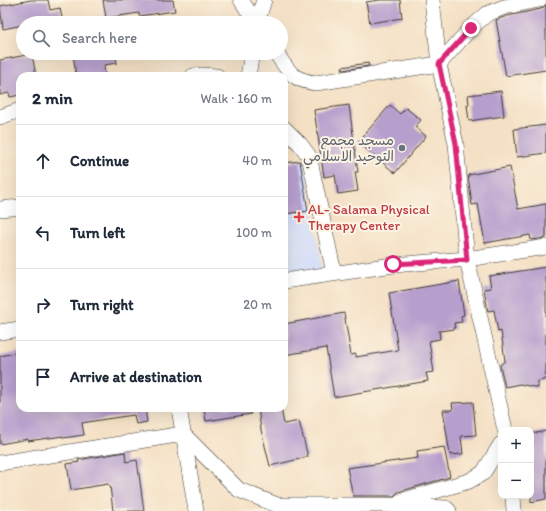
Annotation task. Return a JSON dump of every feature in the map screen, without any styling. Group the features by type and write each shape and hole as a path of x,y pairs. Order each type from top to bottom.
{"street":[{"path":"241,0 252,16"},
{"path":"259,16 264,0"},
{"path":"432,0 439,64 456,144 467,260 504,427"},
{"path":"281,60 289,73 301,81 316,83 439,64 471,28 487,14 504,8 538,0"},
{"path":"249,72 251,60"},
{"path":"0,117 16,111"},
{"path":"288,132 300,144 308,156 334,273"},
{"path":"0,209 16,207"},
{"path":"288,280 393,264 467,260 546,247"},
{"path":"0,332 16,330"},
{"path":"180,412 196,511"},
{"path":"0,463 183,434"},
{"path":"183,434 239,490 277,505 385,505 446,508 449,511"},
{"path":"330,511 385,505 427,494 473,478 483,473 498,449"},
{"path":"512,499 514,511"}],"shaded area":[{"name":"AL- Salama Physical Therapy Center","path":"304,160 323,271 288,275 288,162"}],"building":[{"path":"31,0 48,0 50,10 60,8 62,16 16,16 16,26 3,29 0,6"},
{"path":"103,0 173,0 175,11 139,16 139,13 119,16 106,16"},
{"path":"400,0 402,18 370,23 366,2"},
{"path":"546,5 546,70 506,76 496,20 507,16 541,9"},
{"path":"16,57 16,60 33,60 35,72 16,72 16,96 10,97 9,93 0,95 0,60"},
{"path":"74,60 116,60 117,63 104,65 105,72 75,72"},
{"path":"368,63 369,66 343,70 342,67"},
{"path":"501,91 504,116 469,121 467,105 469,105 468,95"},
{"path":"349,105 358,172 355,172 358,191 338,194 335,175 324,177 314,110"},
{"path":"390,105 400,114 406,108 421,120 415,127 426,136 395,173 358,142"},
{"path":"546,125 546,153 517,157 514,129"},
{"path":"300,161 308,211 288,214 288,162"},
{"path":"510,167 518,209 546,204 546,238 531,240 530,235 485,243 478,204 472,205 468,175"},
{"path":"546,267 546,371 544,380 538,381 538,388 520,384 505,387 500,365 505,361 501,331 498,332 494,310 488,311 484,289 491,288 489,276"},
{"path":"459,281 464,315 461,316 462,322 454,323 455,329 439,331 440,339 429,341 434,372 426,373 428,381 334,397 326,348 288,354 288,323 344,313 351,355 356,354 356,357 398,350 389,293"},
{"path":"16,353 16,412 146,412 147,422 136,424 134,415 106,419 82,423 84,435 63,438 63,436 28,441 28,439 0,444 0,356"},
{"path":"473,402 476,435 461,436 463,454 450,455 443,410 453,410 452,403"},
{"path":"205,412 251,412 251,414 206,421"},
{"path":"259,412 282,412 284,424 299,421 308,457 270,466 261,430"},
{"path":"546,431 546,499 531,502 531,499 534,499 534,433"},
{"path":"444,447 450,477 398,492 394,496 353,496 347,468 418,458 417,451"},
{"path":"125,452 126,462 137,460 144,511 113,511 110,486 108,484 71,490 67,464 79,462 78,460"}],"place":[{"name":"مسجد مجمع التوحيد الاسلامي","path":"402,148"},
{"name":"AL- Salama Physical Therapy Center","path":"299,217"}],"route":[{"path":"393,264 467,260 456,144 447,108 439,64 471,28"}]}
